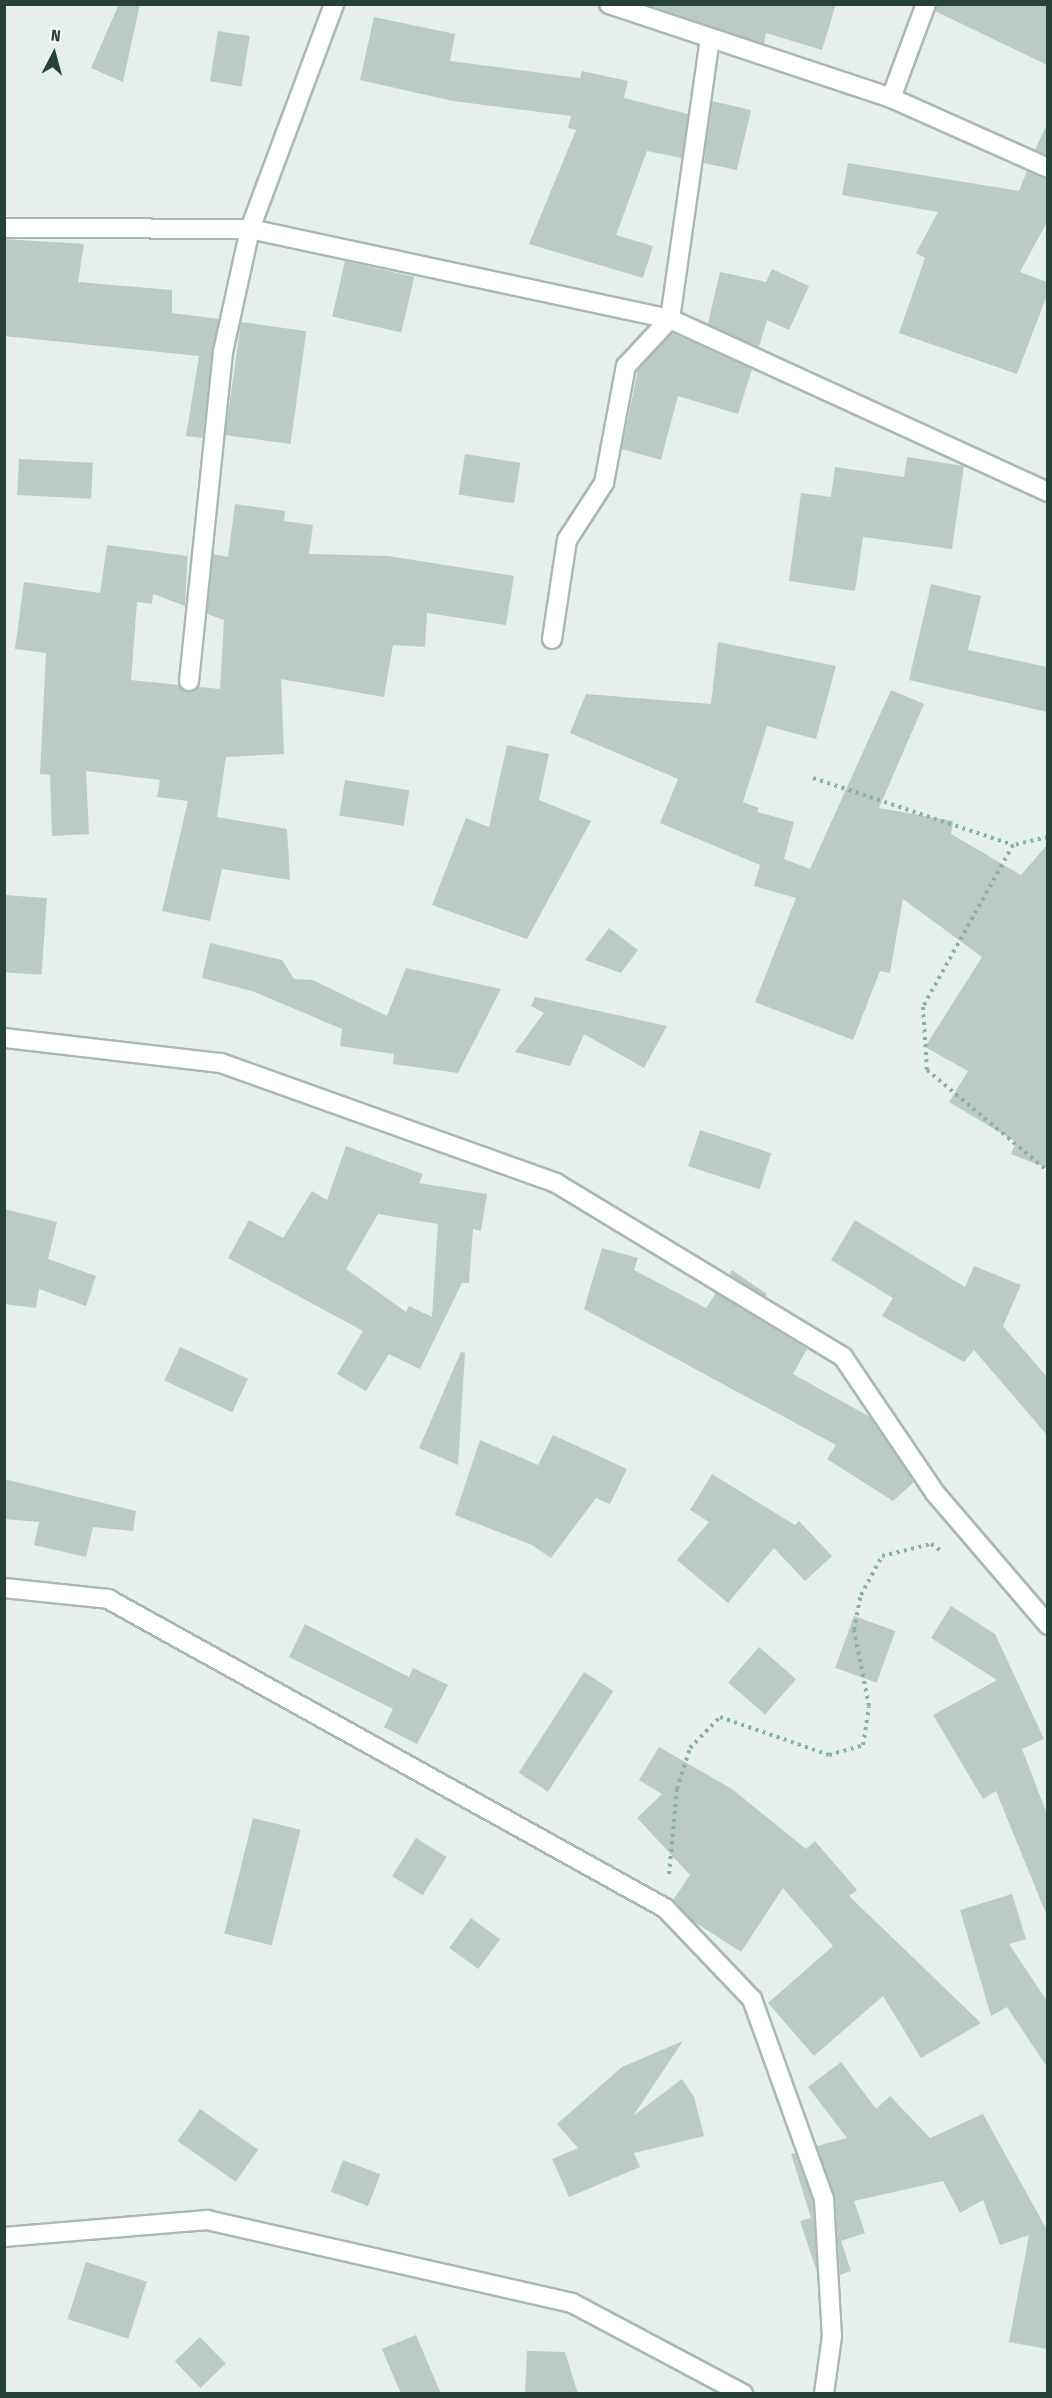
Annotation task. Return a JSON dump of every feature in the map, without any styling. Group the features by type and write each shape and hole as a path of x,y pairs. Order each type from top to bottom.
{"street":[{"path":"189,681 223,352 250,229 334,4"},
{"path":"609,4 891,98 1047,168"},
{"path":"891,98 926,4"},
{"path":"552,639 567,540 604,483 626,366 670,319 710,38"},
{"path":"4,228 250,229 670,319 1047,492"},
{"path":"4,1038 221,1063 556,1183 843,1357 935,1492 1047,1625"},
{"path":"4,1588 108,1599 665,1908 752,1999 824,2199 832,2336 824,2394"},
{"path":"4,2237 207,2220 572,2303 742,2394"}],"path":[{"path":"813,778 1013,845 1047,837"},
{"path":"1013,845 923,1007 927,1070 1047,1172"},
{"path":"665,1908 677,1789 690,1748 720,1717 829,1755 863,1745 869,1706 854,1630 861,1595 882,1556 931,1544 949,1556"}],"building":[{"path":"119,4 140,4 123,82 91,68"},
{"path":"646,4 836,4 822,50 766,33 764,44"},
{"path":"937,4 1047,4 1047,65 935,11"},
{"path":"374,17 455,34 450,61 580,78 582,71 628,81 624,98 688,114 682,158 647,151 616,235 653,246 643,278 529,244 576,130 568,128 571,116 453,101 360,80"},
{"path":"218,31 250,36 242,86 210,81"},
{"path":"712,101 751,110 737,170 704,163"},
{"path":"1047,124 1047,155 1035,150"},
{"path":"848,163 1019,191 1027,171 1047,179 1047,222 1020,272 1047,282 1047,295 1017,374 899,333 925,258 916,253 938,212 842,195"},
{"path":"4,239 84,244 78,282 172,290 172,313 219,319 203,438 186,436 199,356 4,336"},
{"path":"345,261 414,277 401,333 332,317"},
{"path":"772,269 809,286 789,330 767,320 759,347 708,324 720,272 766,282"},
{"path":"241,322 306,331 290,444 225,435"},
{"path":"672,333 752,369 738,414 678,396 661,460 622,449 638,369"},
{"path":"465,454 520,463 514,503 459,494"},
{"path":"907,457 964,466 952,549 863,537 855,591 789,581 801,493 831,497 835,467 904,477"},
{"path":"19,459 93,463 91,499 17,495"},
{"path":"235,504 285,511 284,521 313,525 309,554 388,556 514,576 506,625 427,613 425,647 393,645 384,697 281,679 284,754 226,757 217,817 287,829 290,880 222,869 210,921 162,911 188,801 157,797 160,780 86,771 89,834 52,836 50,775 40,774 46,653 15,649 24,582 100,593 107,545 187,556 188,548 185,606 153,594 152,604 137,602 131,680 179,685 188,692 199,687 220,689 224,620 207,614 213,554 228,557"},
{"path":"931,584 981,596 968,650 1047,667 1047,712 909,680"},
{"path":"718,642 836,666 816,739 767,726 743,802 759,808 757,812 794,822 784,859 810,869 891,690 924,704 879,808 953,821 951,834 1021,875 1047,845 1047,1168 1011,1154 1016,1142 949,1102 968,1071 925,1047 982,957 903,899 890,973 880,971 853,1040 755,1002 796,898 754,886 760,865 660,823 678,779 570,733 586,694 711,704"},
{"path":"507,745 549,754 539,800 591,821 527,939 432,905 466,818 489,827"},
{"path":"345,780 409,790 404,826 339,816"},
{"path":"4,895 47,898 42,975 4,972"},
{"path":"609,928 638,950 621,973 585,960"},
{"path":"210,943 282,960 294,979 313,980 387,1016 406,968 501,989 458,1073 393,1064 394,1054 340,1046 342,1029 252,991 202,978"},
{"path":"535,997 667,1026 644,1068 584,1034 570,1066 515,1052 544,1013 531,1006"},
{"path":"700,1130 771,1153 760,1189 688,1166"},
{"path":"346,1146 423,1174 419,1183 487,1194 481,1231 473,1229 469,1283 462,1283 420,1369 389,1354 366,1391 337,1374 363,1331 228,1258 249,1220 283,1238 312,1191 327,1200","holes":["378,1214 438,1224 432,1317 409,1306 406,1312 346,1269"]},
{"path":"4,1209 57,1222 48,1259 96,1276 86,1306 39,1289 36,1308 4,1304"},
{"path":"855,1220 965,1287 974,1266 1021,1285 1003,1326 1047,1377 1047,1435 974,1350 964,1362 882,1316 893,1298 831,1260"},
{"path":"602,1248 638,1258 634,1270 706,1308 716,1293 807,1349 793,1374 870,1417 914,1482 893,1501 827,1459 836,1445 584,1309"},
{"path":"732,1270 767,1294 765,1297 729,1275"},
{"path":"180,1347 248,1379 232,1412 164,1381"},
{"path":"461,1352 465,1353 458,1465 419,1448"},
{"path":"553,1435 627,1469 610,1504 596,1498 551,1558 532,1545 455,1515 480,1440 538,1465"},
{"path":"712,1474 795,1525 799,1521 832,1556 805,1581 774,1548 728,1603 677,1560 709,1522 690,1510"},
{"path":"4,1479 136,1511 133,1531 93,1527 86,1557 34,1545 39,1522 4,1519"},
{"path":"951,1606 995,1634 1044,1739 1022,1749 1047,1814 1047,1916 996,1791 983,1799 933,1715 997,1680 931,1638"},
{"path":"854,1616 895,1631 877,1683 835,1668"},
{"path":"305,1624 409,1677 413,1668 448,1685 417,1744 384,1727 393,1709 289,1657"},
{"path":"759,1647 796,1679 765,1715 728,1682"},
{"path":"584,1672 613,1691 548,1792 519,1773"},
{"path":"659,1747 732,1789 806,1849 815,1841 857,1890 849,1896 981,2023 921,2058 883,1996 814,2056 768,2003 833,1946 783,1888 741,1952 693,1921 673,1900 690,1875 637,1818 662,1794 639,1780"},
{"path":"253,1818 301,1830 272,1945 224,1933"},
{"path":"416,1838 447,1857 423,1895 392,1876"},
{"path":"1012,1894 1026,1939 1009,1944 1047,2001 1047,2067 1007,2007 991,2016 960,1910"},
{"path":"471,1918 500,1939 478,1969 449,1948"},
{"path":"683,2041 633,2116 682,2079 694,2097 704,2136 634,2153 640,2167 569,2197 552,2159 578,2148 557,2124 622,2067"},
{"path":"841,2062 876,2109 890,2096 930,2138 983,2114 1047,2230 1047,2349 1009,2342 1029,2235 1000,2245 983,2200 960,2213 943,2181 854,2201 865,2233 841,2241 851,2271 840,2275 835,2198 817,2146 847,2138 808,2087"},
{"path":"200,2109 258,2150 236,2182 178,2141"},
{"path":"795,2153 813,2201 817,2272 800,2221 811,2218 791,2154"},
{"path":"343,2160 380,2174 368,2206 331,2192"},
{"path":"86,2262 147,2282 128,2339 67,2319"},
{"path":"416,2335 441,2394 401,2394 382,2349"},
{"path":"200,2337 226,2364 201,2388 175,2361"},
{"path":"527,2351 565,2352 578,2394 525,2394"}]}
